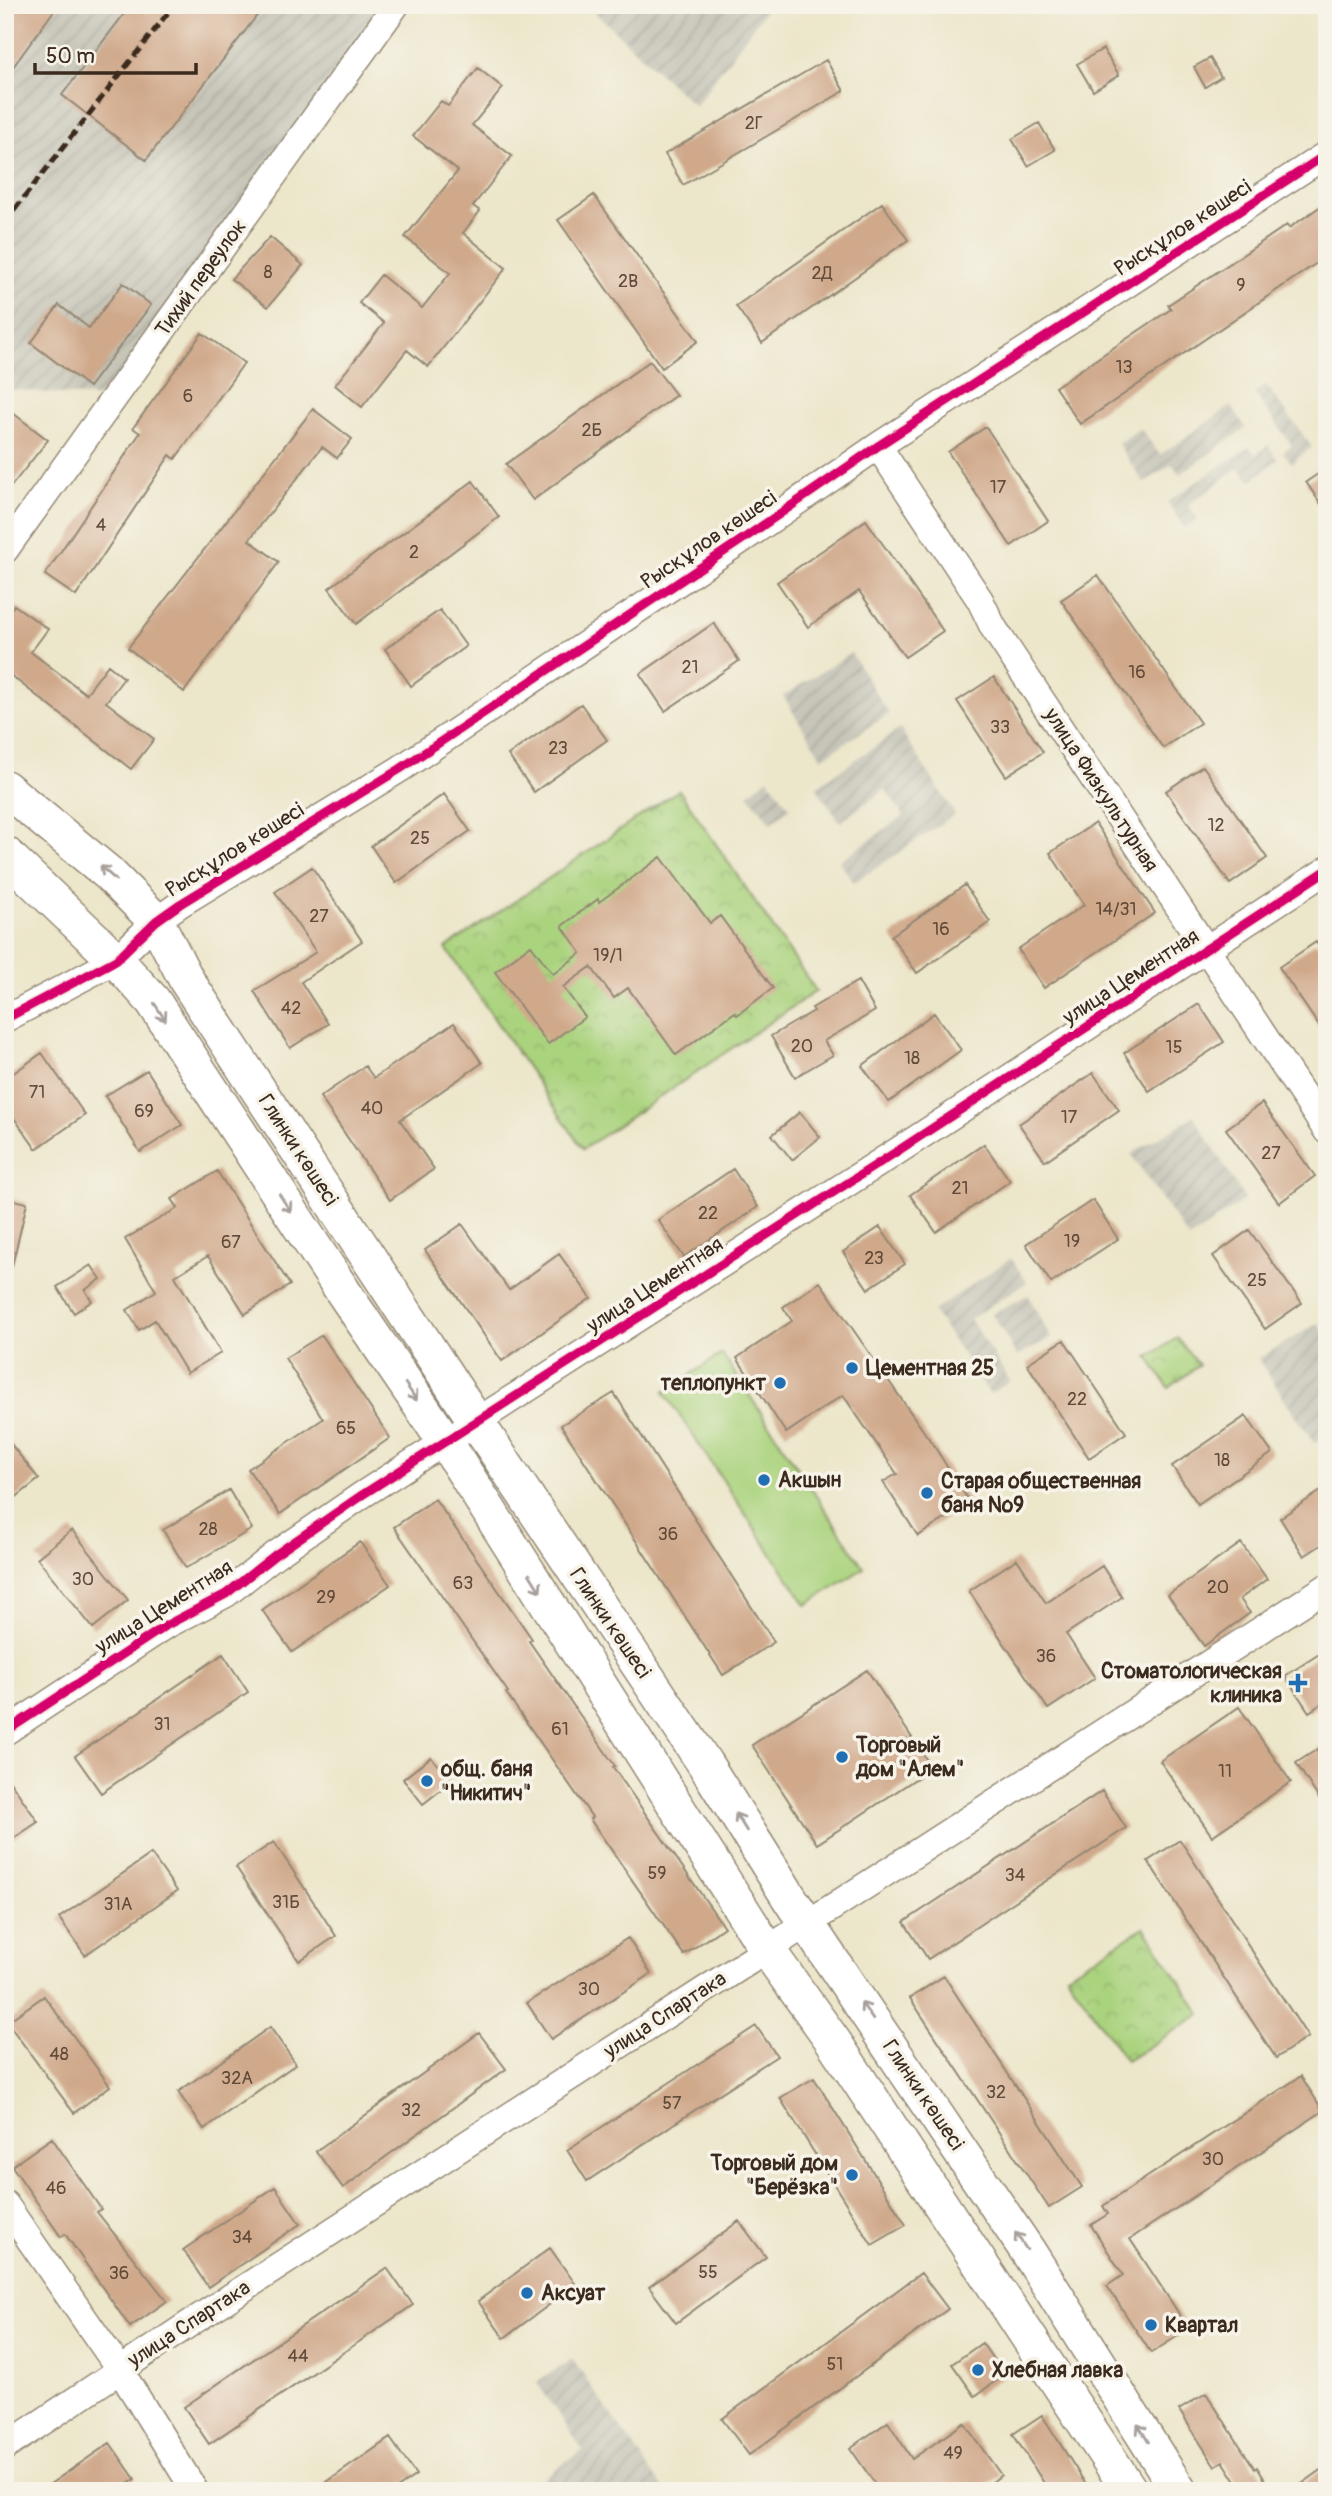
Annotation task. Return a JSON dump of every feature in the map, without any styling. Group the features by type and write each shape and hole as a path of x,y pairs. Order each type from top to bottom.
{"main road":[{"name":"Глинки көшесі","path":"5,788 108,873 156,921 187,981 705,1764 807,1923 1029,2253 1179,2491"},
{"name":"Глинки көшесі","path":"5,854 116,960 153,1001 344,1293 446,1443 766,1948 833,2041 1130,2491"}],"street":[{"name":"Тихий переулок","path":"5,550 396,5"},
{"name":"Рысқұлов көшесі","path":"5,1019 116,960 156,921 400,768 732,547 878,446 1327,154"},
{"name":"улица Физкультурная","path":"878,446 980,600 993,627 1327,1131"},
{"name":"улица Цементная","path":"5,1732 167,1625 226,1594 275,1555 362,1495 1327,870"},
{"name":"улица Спартака","path":"5,2447 766,1948 1327,1587"},
{"path":"5,2204 120,2370 195,2491"}],"shaded area":[{"path":"5,5 407,5 114,399 5,389"},
{"path":"587,5 769,5 695,106"},
{"path":"1266,385 1312,447 1292,463 1283,452 1292,445 1254,393"},
{"path":"1231,406 1246,428 1180,474 1172,464 1144,483 1118,444 1140,428 1160,455"},
{"path":"1268,445 1278,460 1250,481 1239,468 1188,505 1198,519 1184,528 1167,502 1249,447 1255,455"},
{"path":"851,653 889,714 822,758 783,696"},
{"path":"900,729 955,814 854,883 839,861 904,816 885,789 840,822 816,787"},
{"path":"768,778 790,808 771,823 748,794"},
{"path":"1194,1116 1245,1199 1189,1239 1131,1154"},
{"path":"1011,1258 1027,1282 970,1319 1010,1381 990,1394 933,1311"},
{"path":"1028,1295 1051,1338 1017,1356 992,1314"},
{"path":"1318,1323 1327,1336 1327,1436 1314,1443 1258,1359"},
{"path":"572,2359 665,2491 539,2491 534,2484 583,2450 537,2383"}],"green space":[{"path":"679,790 816,991 583,1149 446,948"},
{"path":"1177,1338 1199,1365 1169,1388 1148,1357"},
{"name":"Акшын","path":"722,1354 864,1568 806,1605 664,1392"},
{"path":"1144,1927 1201,2014 1126,2061 1067,1975"}],"building":[{"path":"5,5 58,5 5,78"},
{"path":"131,5 265,5 146,160 62,95"},
{"path":"1103,49 1119,75 1093,91 1077,64"},
{"path":"1210,58 1221,77 1205,87 1194,67"},
{"path":"826,60 844,91 683,185 665,154"},
{"path":"478,68 503,88 472,125 512,156 473,206 480,211 463,233 506,268 428,367 407,350 362,407 335,385 384,323 359,303 381,275 422,308 450,273 405,237 458,171 413,136 441,101 448,106"},
{"path":"1039,123 1055,150 1028,166 1012,139"},
{"path":"594,195 698,341 662,368 558,220"},
{"path":"1327,202 1327,256 1080,424 1055,387 1171,309 1168,305 1287,225 1289,228"},
{"path":"882,203 908,240 762,343 736,306"},
{"path":"270,237 303,265 268,307 231,279"},
{"path":"123,283 151,305 89,387 31,343 59,305 89,328"},
{"path":"202,333 244,363 175,459 170,455 76,596 45,575 140,433 133,428"},
{"path":"650,361 676,395 533,500 506,464"},
{"path":"5,407 48,440 5,494"},
{"path":"313,409 352,439 337,458 322,447 249,540 279,562 184,692 128,648"},
{"path":"986,427 1048,521 1011,546 948,452"},
{"path":"1327,468 1327,513 1306,482"},
{"path":"473,481 499,517 356,624 329,588"},
{"path":"866,520 943,631 905,657 859,591 808,627 777,582"},
{"path":"1098,575 1200,723 1163,748 1061,600"},
{"path":"14,605 48,629 31,652 86,694 108,665 124,678 106,702 154,739 131,769 5,671 5,618"},
{"path":"440,610 466,646 411,686 385,649"},
{"path":"714,623 739,661 665,711 640,674"},
{"path":"994,677 1043,752 1006,776 957,701"},
{"path":"581,704 607,740 534,792 508,755"},
{"path":"1203,766 1267,858 1230,884 1166,791"},
{"path":"444,794 470,831 396,883 371,846"},
{"path":"1095,823 1155,913 1044,988 1018,949 1084,905 1050,853"},
{"path":"661,857 710,923 720,916 773,988 676,1055 628,988 614,998 591,967 563,987 585,1017 548,1044 495,972 531,945 553,974 581,953 562,926"},
{"path":"312,867 362,941 301,982 328,1024 290,1048 254,991 316,952 275,892"},
{"path":"965,885 990,922 917,973 891,936"},
{"path":"1316,942 1327,958 1327,1038 1279,967"},
{"path":"858,981 875,1011 824,1041 833,1055 795,1077 771,1036"},
{"path":"1199,1004 1224,1042 1149,1091 1124,1053"},
{"path":"934,1013 961,1050 889,1102 862,1066"},
{"path":"454,1023 482,1063 400,1120 434,1169 390,1200 320,1097 365,1066 374,1078"},
{"path":"42,1053 85,1115 36,1149 5,1105 5,1079"},
{"path":"147,1070 182,1125 140,1152 105,1096"},
{"path":"1093,1073 1119,1110 1045,1161 1019,1124"},
{"path":"1262,1103 1315,1176 1279,1203 1226,1129"},
{"path":"800,1112 820,1137 792,1160 772,1135"},
{"path":"984,1144 1010,1181 936,1232 910,1195"},
{"path":"733,1169 758,1207 684,1257 658,1220"},
{"path":"217,1171 290,1285 245,1314 208,1256 175,1276 221,1353 187,1373 155,1320 139,1330 127,1310 156,1291 125,1239 178,1208 172,1199"},
{"path":"5,1198 27,1203 12,1266 5,1265"},
{"path":"1093,1200 1118,1239 1051,1283 1026,1244"},
{"path":"462,1224 509,1290 559,1254 591,1298 502,1361 425,1250"},
{"path":"880,1227 905,1264 868,1289 843,1252"},
{"path":"1249,1230 1302,1303 1265,1329 1213,1256"},
{"path":"91,1265 101,1279 85,1290 92,1301 74,1313 57,1287"},
{"path":"820,1282 936,1449 970,1503 918,1536 883,1482 897,1474 843,1395 786,1433 737,1358 792,1321 783,1307"},
{"path":"322,1335 390,1438 280,1514 248,1469 323,1419 285,1358"},
{"path":"1064,1340 1126,1433 1089,1458 1027,1364"},
{"path":"614,1393 774,1642 723,1675 561,1425"},
{"path":"1246,1416 1272,1453 1198,1504 1172,1466"},
{"path":"5,1437 39,1479 5,1506"},
{"path":"1327,1487 1327,1541 1304,1556 1280,1518"},
{"path":"229,1490 252,1529 186,1568 163,1530"},
{"path":"435,1499 532,1639 529,1641 615,1766 613,1767 724,1927 684,1955 394,1527"},
{"path":"72,1530 128,1600 93,1628 37,1558"},
{"path":"360,1542 390,1585 292,1652 262,1610"},
{"path":"1241,1543 1267,1579 1240,1599 1250,1613 1204,1646 1168,1595"},
{"path":"1017,1559 1046,1603 1102,1566 1122,1597 1066,1634 1095,1678 1048,1709 969,1591"},
{"path":"1327,1649 1327,1700 1309,1712 1285,1676"},
{"path":"223,1654 248,1692 101,1793 75,1756"},
{"name":"Торговый дом \"Алем\"","path":"867,1670 932,1768 817,1844 752,1745"},
{"path":"1239,1707 1291,1782 1212,1836 1160,1761"},
{"path":"1327,1743 1327,1811 1296,1763"},
{"name":"общ. баня \"Никитич\"","path":"431,1757 451,1782 423,1804 403,1779"},
{"path":"5,1774 38,1822 5,1844"},
{"path":"1102,1791 1126,1828 928,1959 904,1922"},
{"path":"1180,1840 1308,2037 1276,2058 1148,1861"},
{"path":"274,1842 336,1936 299,1961 236,1867"},
{"path":"151,1854 177,1891 85,1955 59,1918"},
{"path":"628,1938 651,1974 551,2039 527,2003"},
{"path":"944,1976 1082,2187 1049,2208 910,1998"},
{"path":"44,1996 110,2086 74,2113 7,2022"},
{"path":"756,2026 777,2056 587,2181 567,2150"},
{"path":"270,2027 296,2064 204,2129 178,2092"},
{"path":"479,2033 506,2069 343,2188 316,2151"},
{"path":"1301,2076 1323,2111 1130,2239 1189,2329 1151,2353 1107,2286 1123,2275 1091,2225 1108,2214 1103,2206"},
{"path":"814,2078 906,2225 872,2245 780,2098"},
{"path":"52,2138 101,2209 97,2212 167,2301 130,2327 65,2234 61,2237 12,2166"},
{"path":"275,2187 300,2224 208,2287 183,2250"},
{"path":"739,2221 766,2257 676,2323 649,2287"},
{"name":"Аксуат","path":"550,2248 576,2285 504,2338 478,2301"},
{"path":"387,2268 413,2305 209,2444 184,2407"},
{"path":"921,2273 948,2309 749,2455 722,2419"},
{"name":"Хлебная лавка","path":"982,2343 1004,2375 975,2396 952,2364"},
{"path":"1206,2393 1272,2491 1242,2491 1223,2461 1215,2466 1179,2410"},
{"path":"1042,2415 1090,2491 1049,2491 1013,2434"},
{"path":"888,2422 912,2459 964,2423 1001,2475 981,2491 880,2491 850,2448"},
{"path":"390,2438 416,2475 393,2491 314,2491"},
{"path":"110,2443 135,2479 119,2491 40,2491"},
{"path":"1327,2466 1327,2491 1292,2491"}],"railway":[{"path":"5,222 174,5"}],"cycle path":[{"path":"5,1019 116,960 156,921 180,904 400,769 878,446 1327,154"},
{"path":"5,1732 167,1625 226,1594 275,1555 362,1495 893,1154 1327,870"}],"place":[{"name":"Цементная 25","path":"852,1368"},
{"name":"теплопункт","path":"780,1383"},
{"name":"Акшын","path":"764,1480"},
{"name":"Старая общественная баня №9","path":"927,1493"},
{"name":"Стоматологическая клиника","path":"1298,1683"},
{"name":"Торговый дом \"Алем\"","path":"842,1757"},
{"name":"общ. баня \"Никитич\"","path":"427,1781"},
{"name":"Торговый дом \"Берёзка\"","path":"852,2175"},
{"name":"Аксуат","path":"527,2293"},
{"name":"Квартал","path":"1151,2325"},
{"name":"Хлебная лавка","path":"978,2370"}]}
